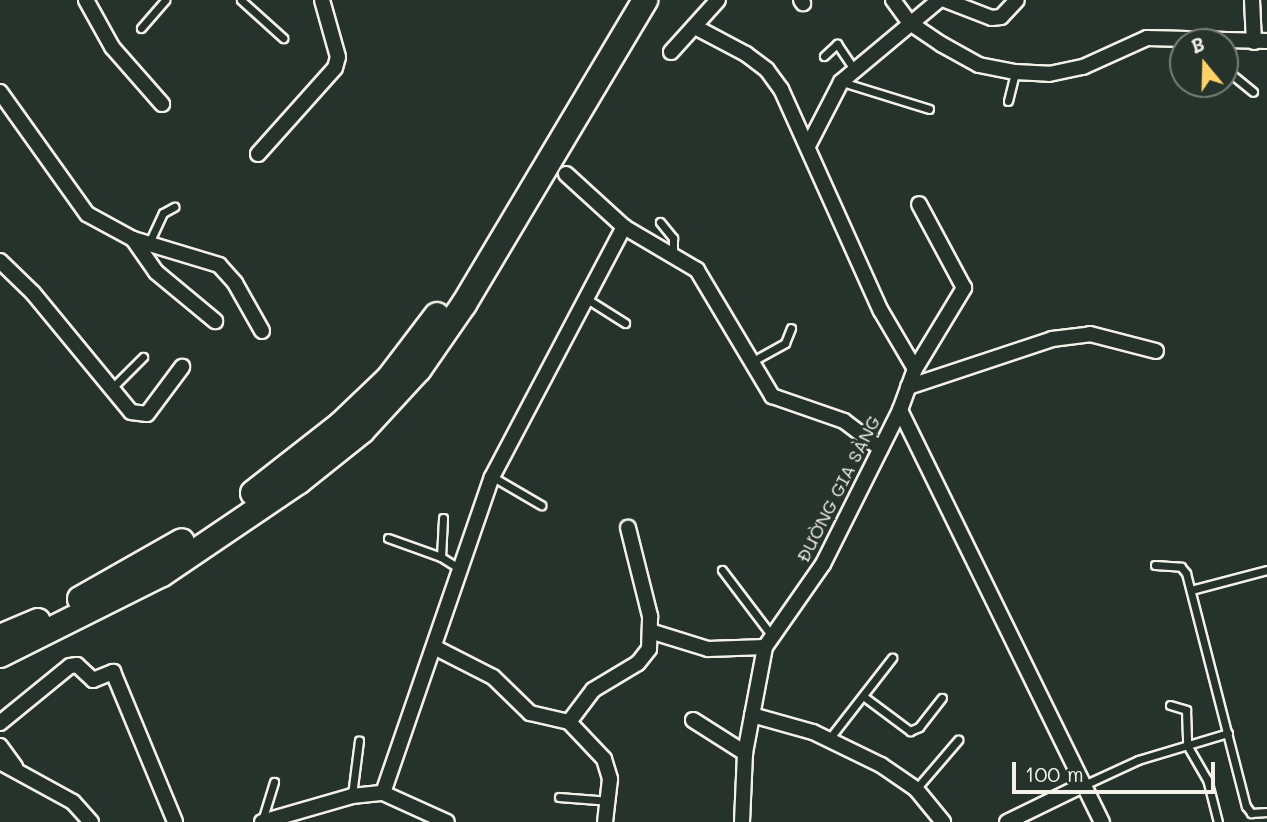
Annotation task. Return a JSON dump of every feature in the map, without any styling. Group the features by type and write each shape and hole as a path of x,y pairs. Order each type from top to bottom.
{"highway":[{"path":"0,637 51,615 224,514 295,463 389,379 433,321 519,187 627,0"},
{"path":"0,655 162,574 298,482 379,414 419,369 464,304 645,0"}],"street":[{"path":"86,0 112,47 162,104"},
{"path":"258,155 335,68 338,57 321,0"},
{"path":"671,52 719,0"},
{"path":"893,0 910,23 979,65 1015,72 1049,74 1083,67 1147,38 1169,40"},
{"path":"808,146 841,82 853,68 939,0"},
{"path":"945,0 992,18 1001,17 1017,0"},
{"path":"1239,41 1260,41 1252,0"},
{"path":"695,27 767,69 808,146 876,300 915,369"},
{"path":"0,92 87,214 133,239 219,265 235,283 262,331"},
{"path":"566,174 624,227 673,253 697,270 772,396 844,421 881,449"},
{"name":"ĐƯỜNG GIA SÀNG","path":"743,822 745,753 769,642 823,564 900,410 915,369 957,307 964,288 919,204"},
{"path":"383,793 492,477 624,227"},
{"path":"133,239 156,272 215,321"},
{"path":"0,261 33,293 131,412 147,414 182,367"},
{"path":"908,387 1052,339 1090,334 1156,351"},
{"path":"900,410 1102,822"},
{"path":"569,722 593,690 638,663 649,649 653,632 628,528"},
{"path":"653,632 708,649 769,642"},
{"path":"434,647 494,677 530,713 569,722 604,759 610,801 605,822"},
{"path":"0,723 70,666 77,665 93,680 113,672 175,822"},
{"path":"752,715 829,739 916,789 943,822"},
{"path":"693,720 745,753"},
{"path":"0,746 17,770"},
{"path":"0,762 73,802 91,822"},
{"path":"1007,822 1083,785"},
{"path":"262,822 352,796 383,793 447,822"}],"lane":[{"path":"141,28 165,0"},
{"path":"241,0 283,38"},
{"path":"824,56 837,44 853,68"},
{"path":"1009,101 1015,72"},
{"path":"1239,80 1253,92"},
{"path":"841,82 929,109"},
{"path":"149,243 163,213 174,207"},
{"path":"660,222 673,238 673,253"},
{"path":"586,298 625,323"},
{"path":"751,362 785,343 791,328"},
{"path":"111,388 143,357"},
{"path":"492,477 541,505"},
{"path":"442,557 443,518"},
{"path":"388,538 442,557 460,569"},
{"path":"1155,565 1181,566 1191,590 1247,806 1251,813 1267,812"},
{"path":"722,570 769,642"},
{"path":"1191,590 1267,570"},
{"path":"829,739 892,657"},
{"path":"863,696 910,731 919,727 942,698"},
{"path":"1170,705 1186,710 1187,745 1207,779 1218,822"},
{"path":"1083,785 1138,760 1228,733"},
{"path":"352,796 359,740"},
{"path":"916,789 958,740"},
{"path":"262,822 274,782"},
{"path":"559,797 610,801"}]}
